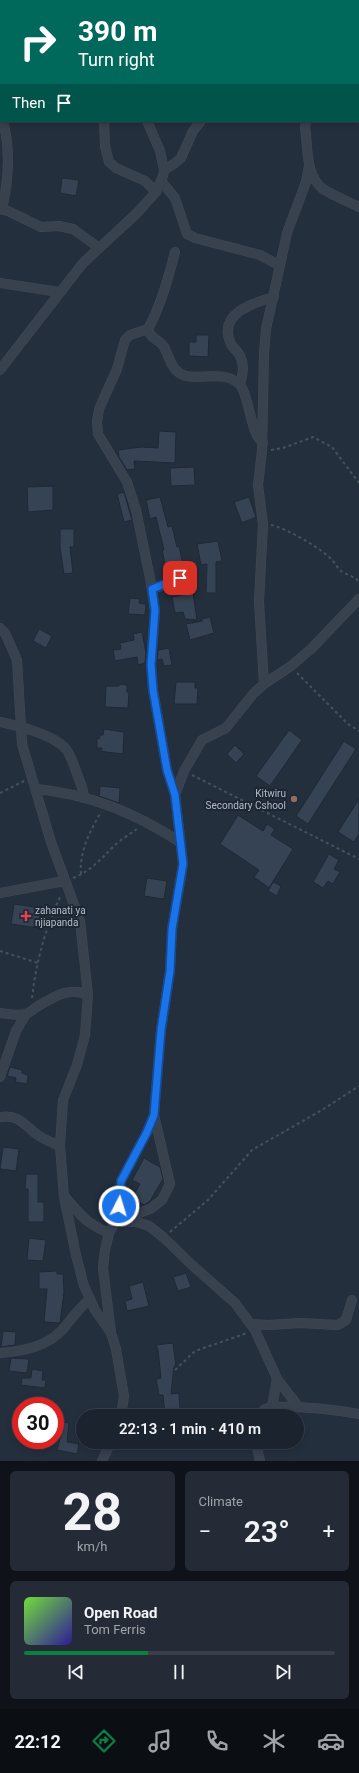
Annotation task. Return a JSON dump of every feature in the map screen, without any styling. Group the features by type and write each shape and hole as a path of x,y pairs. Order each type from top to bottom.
{"street":[{"path":"3,122 8,140 8,179 1,209 41,227 59,226 73,229 98,247"},
{"path":"104,122 105,146 109,162 116,168 145,180 156,192"},
{"path":"0,370 83,263 98,247 137,213 156,192 164,170 160,151 147,122"},
{"path":"164,170 176,163 181,158 193,131 200,122"},
{"path":"304,123 309,166 316,182 322,188 359,207"},
{"path":"264,684 259,602 263,524 258,485 262,447 266,329 287,233 306,182 309,166"},
{"path":"161,181 175,198 187,234 195,238 260,255 279,266"},
{"path":"175,252 164,293 148,329 151,337 161,344 175,369 182,375 195,377 222,376 230,378 240,384 262,447"},
{"path":"0,283 59,292"},
{"path":"240,384 243,372 242,360 232,345 228,334 229,323 233,315 259,301 274,297"},
{"path":"122,1409 124,1396 123,1382 111,1333 103,1268 109,1233 116,1221 121,1181 147,1132 154,1115 161,1030 170,971 172,929 183,864 175,795 167,770 153,690 151,665 155,610 138,517 127,482 98,434 97,422 99,409 117,369 125,340 130,335 148,329"},
{"path":"152,589 192,576"},
{"path":"175,795 184,771 202,740 226,728 264,684 291,666 311,649 359,599"},
{"path":"0,628 5,633 18,660 22,744 51,842 80,921 88,995 85,1035 63,1100 60,1146 64,1197 84,1286 90,1299 111,1333"},
{"path":"0,722 20,726 57,742 66,749 80,781 84,798"},
{"path":"36,789 68,793 115,807 146,822 180,842"},
{"path":"0,893 65,883"},
{"path":"0,1013 18,1015 26,1014 50,1000 73,990 80,991 88,995"},
{"path":"0,1077 16,1031 26,1014"},
{"path":"116,1221 150,1210 162,1200 170,1184 154,1115"},
{"path":"0,1117 6,1116 20,1119 39,1135 60,1146"},
{"path":"64,1197 88,1223 109,1233"},
{"path":"116,1221 137,1222 149,1226 163,1237 196,1270 235,1303 253,1327 277,1379 298,1406"},
{"path":"0,1353 26,1350 42,1345 62,1330 77,1310 90,1299"},
{"path":"253,1327 300,1323 338,1326 346,1320 352,1300"},
{"path":"272,1407 277,1379"},
{"path":"265,1409 272,1407 298,1406 334,1409 359,1414"},
{"path":"103,1461 108,1449"},
{"path":"257,1449 260,1461"}],"path":[{"path":"262,447 283,448 313,437 332,447 359,484"},
{"path":"263,524 276,526 320,549 340,570 357,579 359,582"},
{"path":"291,666 348,724 359,731"},
{"path":"184,771 359,859"},
{"path":"0,793 24,781 31,773"},
{"path":"81,874 81,860 84,847 105,804"},
{"path":"26,1014 31,1000 47,926 65,883 99,863 115,845 146,822"},
{"path":"0,951 38,963"},
{"path":"163,1237 208,1200 252,1150 322,1110 359,1086"},
{"path":"175,1370 195,1351 233,1339 253,1327"}],"building":[{"path":"62,178 79,180 76,196 60,193"},
{"path":"196,335 209,335 208,357 189,356 189,342 196,342"},
{"path":"159,431 176,432 175,463 134,461 135,469 127,470 119,457 118,450 141,447 158,448"},
{"path":"194,467 195,485 171,486 170,468"},
{"path":"53,486 53,510 28,512 27,487"},
{"path":"124,492 132,520 124,522 117,494"},
{"path":"160,497 168,527 172,526 177,547 179,546 184,569 167,573 162,550 164,550 156,517 150,519 146,500"},
{"path":"249,497 256,517 242,523 234,502"},
{"path":"60,529 74,529 74,547 70,547 73,573 64,574 60,548"},
{"path":"218,541 222,561 216,562 216,593 206,593 207,564 201,565 197,544"},
{"path":"193,593 197,620 185,619 183,612 175,613 172,597"},
{"path":"130,598 140,599 139,603 146,604 145,615 128,614"},
{"path":"210,617 214,633 190,640 186,624 202,621 202,619"},
{"path":"39,629 52,636 46,648 33,641"},
{"path":"142,632 146,653 145,663 138,665 137,657 115,661 113,650 121,649 120,643 134,640 133,634"},
{"path":"169,648 172,665 164,666 162,659 157,660 158,650"},
{"path":"176,682 195,682 195,688 198,688 197,704 174,704"},
{"path":"119,684 127,685 127,692 129,692 128,708 105,707 106,686 119,686"},
{"path":"104,729 124,732 123,754 101,751 102,748 97,748 97,738 99,739 100,735 103,735"},
{"path":"289,730 302,740 270,786 256,776"},
{"path":"344,741 356,749 308,824 296,816"},
{"path":"235,745 244,754 236,763 227,754"},
{"path":"100,786 120,788 119,803 99,796"},
{"path":"359,799 359,834 354,842 338,832"},
{"path":"238,815 263,831 267,824 275,829 271,835 293,849 269,888 254,877 259,870 220,844"},
{"path":"329,854 339,860 334,869 340,872 333,884 328,881 323,888 313,882"},
{"path":"147,878 167,881 164,899 144,896"},
{"path":"273,882 281,886 277,896 268,891"},
{"name":"zahanati ya njiapanda","path":"14,904 41,908 38,928 11,924"},
{"path":"10,1067 22,1070 22,1073 28,1075 27,1084 15,1082 16,1078 7,1076"},
{"path":"3,1147 19,1149 16,1171 0,1169"},
{"path":"144,1158 160,1167 163,1179 150,1201 144,1205 132,1198 140,1184 132,1180"},
{"path":"26,1174 38,1174 38,1202 44,1202 44,1222 28,1222 28,1189 25,1189"},
{"path":"29,1238 46,1240 43,1261 27,1260"},
{"path":"57,1271 57,1274 63,1274 64,1292 60,1323 44,1322 47,1289 39,1289 39,1272"},
{"path":"186,1273 191,1287 178,1291 173,1277"},
{"path":"143,1282 149,1306 127,1311 125,1301 132,1299 129,1286"},
{"path":"3,1331 16,1332 15,1345 1,1347"},
{"path":"173,1343 176,1366 174,1366 171,1394 179,1393 180,1409 164,1409 163,1395 159,1395 156,1379 161,1378 158,1350 156,1345"},
{"path":"11,1358 29,1359 27,1373 9,1371"},
{"path":"32,1369 43,1371 42,1380 46,1380 45,1388 21,1385 22,1378 31,1378"},
{"path":"64,1422 69,1423 67,1442 76,1444 76,1449 78,1449 77,1454 57,1450 64,1449"}],"place":[{"name":"Kitwiru Secondary Cshool","path":"294,799"},
{"name":"zahanati ya njiapanda","path":"26,916"}],"route":[{"path":"119,1206 121,1181 147,1132 154,1115 161,1030 170,971 172,929 183,864 175,795 167,770 159,729 151,665 155,610 152,589 180,578"}]}
